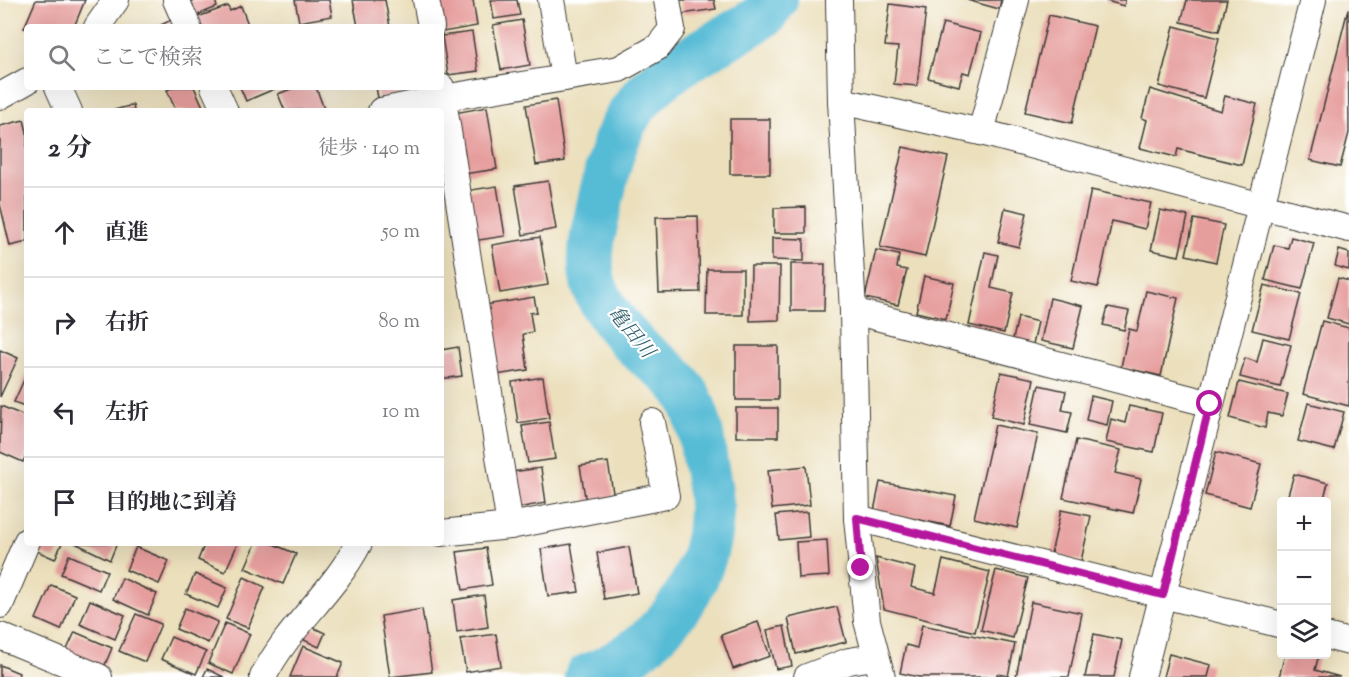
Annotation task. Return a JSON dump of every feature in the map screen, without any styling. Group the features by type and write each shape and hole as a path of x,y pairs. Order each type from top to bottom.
{"street":[{"path":"99,24 117,0"},
{"path":"176,0 187,24"},
{"path":"426,0 430,24"},
{"path":"551,0 564,78"},
{"path":"391,108 442,92 564,78 619,69 658,47 672,29 667,0"},
{"path":"807,677 849,661 878,667 867,621 857,518 853,311 841,101 839,0"},
{"path":"981,132 1016,0"},
{"path":"1142,677 1313,0"},
{"path":"0,96 24,83"},
{"path":"59,90 68,108"},
{"path":"215,90 224,108"},
{"path":"442,92 510,526"},
{"path":"841,101 981,132 1349,229"},
{"path":"853,311 1210,404"},
{"path":"444,533 510,526 666,496 652,422"},
{"path":"857,518 1277,624"},
{"path":"0,605 25,546"},
{"path":"263,677 301,620 340,576 357,546"},
{"path":"0,636 99,677"},
{"path":"1331,637 1349,642"}],"building":[{"path":"36,0 85,0 75,24 26,24"},
{"path":"189,0 215,0 217,7 195,16"},
{"path":"295,0 329,0 332,16 299,22"},
{"path":"353,0 385,0 389,24 357,24"},
{"path":"438,0 473,0 477,26 444,32 444,24 442,24"},
{"path":"491,0 517,0 520,15 494,19"},
{"path":"680,0 714,0 716,9 682,14"},
{"path":"967,0 1001,0 999,9"},
{"path":"1103,0 1125,0 1124,6"},
{"path":"1187,0 1227,0 1219,31 1181,22"},
{"path":"890,4 926,9 917,86 894,84 898,47 885,46"},
{"path":"228,6 230,11 241,6 248,24 197,24 195,18"},
{"path":"1348,9 1349,133 1340,167 1310,160"},
{"path":"1049,15 1095,26 1072,123 1025,112"},
{"path":"522,20 530,65 501,70 493,25"},
{"path":"943,23 981,33 970,74 963,72 959,86 928,78"},
{"path":"1174,26 1219,38 1204,98 1159,86"},
{"path":"472,32 478,71 448,75 444,36"},
{"path":"1150,89 1221,111 1225,96 1257,104 1242,165 1178,149 1176,157 1140,148 1147,120 1142,118"},
{"path":"167,90 195,90 204,108 175,108"},
{"path":"241,90 272,90 246,101"},
{"path":"288,90 317,90 324,108 284,108 278,94"},
{"path":"377,90 412,90 413,93 378,98"},
{"path":"556,100 565,161 536,165 526,105"},
{"path":"487,107 497,169 464,174 454,113"},
{"path":"730,119 770,119 770,174 730,174"},
{"path":"24,120 24,243 10,246 0,204 0,126"},
{"path":"903,147 948,157 925,257 880,247"},
{"path":"548,181 556,229 523,235 515,186"},
{"path":"497,186 505,236 473,241 465,191"},
{"path":"1091,190 1151,203 1145,229 1112,221 1098,287 1071,281"},
{"path":"806,207 806,233 774,233 774,208"},
{"path":"1005,208 1027,213 1019,247 998,242"},
{"path":"1160,210 1188,216 1179,256 1151,250"},
{"path":"698,216 700,292 659,293 656,217"},
{"path":"1194,219 1224,225 1216,262 1186,255"},
{"path":"540,237 548,285 500,293 492,245"},
{"path":"1291,237 1314,243 1302,289 1265,280 1274,245 1288,248"},
{"path":"772,238 804,239 804,261 772,260"},
{"path":"876,250 899,255 897,268 907,270 898,305 865,298"},
{"path":"1339,250 1349,253 1349,270 1335,266"},
{"path":"985,252 998,255 991,288 1013,293 1004,333 969,325"},
{"path":"791,264 825,264 824,311 791,311"},
{"path":"751,266 780,266 779,320 750,321"},
{"path":"707,269 743,269 743,315 706,315"},
{"path":"924,276 954,283 946,319 916,312"},
{"path":"1338,278 1349,281 1349,324 1327,318"},
{"path":"1264,285 1301,294 1289,339 1252,330"},
{"path":"1146,291 1178,298 1161,376 1121,367 1129,329 1137,331"},
{"path":"534,297 537,312 530,313 533,332 523,334 528,370 496,375 485,305"},
{"path":"1050,298 1083,306 1073,348 1041,341"},
{"path":"1108,307 1129,311 1124,330 1103,325"},
{"path":"1018,317 1038,322 1033,344 1013,339"},
{"path":"1322,321 1349,328 1349,406 1303,394"},
{"path":"1263,338 1291,345 1280,387 1240,377 1245,358 1257,362"},
{"path":"736,346 778,346 778,400 736,400"},
{"path":"458,347 462,376 444,379 444,349"},
{"path":"0,350 18,358 0,397"},
{"path":"1001,372 1034,379 1024,425 991,417"},
{"path":"543,377 549,418 518,423 512,382"},
{"path":"24,380 24,406 14,402"},
{"path":"1239,382 1288,394 1282,416 1268,413 1265,428 1230,418"},
{"path":"1039,385 1066,391 1062,410 1072,412 1067,433 1030,425"},
{"path":"1091,396 1112,401 1107,425 1086,420"},
{"path":"1308,403 1344,412 1334,450 1298,441"},
{"path":"1,406 24,416 24,460 23,462 0,452"},
{"path":"1129,406 1162,413 1154,452 1106,442 1111,419 1125,423"},
{"path":"736,408 778,408 778,437 736,437"},
{"path":"549,422 555,459 528,463 522,426"},
{"path":"995,425 1038,434 1017,528 974,518"},
{"path":"1076,440 1121,450 1115,473 1141,479 1133,513 1063,498"},
{"path":"1216,452 1261,464 1250,507 1205,495"},
{"path":"608,462 614,499 586,503 580,466"},
{"path":"806,466 810,505 772,509 768,470"},
{"path":"541,468 546,503 517,508 512,472"},
{"path":"1294,474 1328,483 1324,497 1287,497"},
{"path":"880,482 956,496 950,526 874,511"},
{"path":"1061,510 1091,516 1081,561 1051,554"},
{"path":"807,512 809,537 779,540 776,515"},
{"path":"827,540 829,576 798,578 796,542"},
{"path":"571,544 579,592 548,596 541,549"},
{"path":"34,546 61,546 55,559 32,549"},
{"path":"81,546 116,546 110,560"},
{"path":"204,546 237,546 225,572 198,560"},
{"path":"255,546 278,546 296,554 283,584 245,568"},
{"path":"136,547 169,561 159,584 126,570"},
{"path":"629,547 637,593 604,599 597,553"},
{"path":"486,548 492,585 463,590 457,552"},
{"path":"69,555 107,571 99,590 61,574"},
{"path":"876,558 915,568 911,587 935,593 943,560 990,572 975,632 884,609"},
{"path":"996,570 1028,578 1013,638 981,630"},
{"path":"195,574 227,588 218,608 186,594"},
{"path":"244,577 265,587 248,628 226,619"},
{"path":"122,578 157,594 148,615 113,599"},
{"path":"51,585 75,595 61,630 36,619"},
{"path":"484,595 488,627 457,632 453,600"},
{"path":"90,600 125,615 115,639 80,624"},
{"path":"1031,602 1082,613 1069,677 1016,677"},
{"path":"837,607 846,642 796,654 788,618"},
{"path":"185,608 218,622 208,643 176,629"},
{"path":"422,609 432,672 390,677 381,616"},
{"path":"136,614 161,624 145,662 119,651"},
{"path":"758,622 770,656 733,669 721,635"},
{"path":"225,623 250,634 233,674 208,663"},
{"path":"922,625 1015,644 1008,676 997,674 997,677 919,677 900,673 906,645 917,648"},
{"path":"310,626 325,633 319,647 304,640"},
{"path":"784,626 792,666 776,669 767,630"},
{"path":"75,632 112,648 102,672 64,656"},
{"path":"496,634 501,666 466,672 460,639"},
{"path":"1094,634 1122,640 1114,677 1085,677"},
{"path":"171,637 206,652 196,674 161,659"},
{"path":"303,646 343,663 337,677 290,677"},
{"path":"1169,654 1211,665 1208,677 1163,677"},
{"path":"1284,659 1318,659 1315,670 1340,677 1279,677"},
{"path":"0,665 19,673 18,677 0,677"},
{"path":"207,669 224,677 203,677"}],"waterway":[{"name":"亀田川","path":"587,677 635,651 674,613 689,591 700,567 708,541 711,513 701,436 687,394 677,380 637,347 619,327 603,304 592,279 593,237 610,159 630,113 655,84 686,61 765,14 775,0"}],"route":[{"path":"861,568 857,518 1163,595 1210,404"}]}
